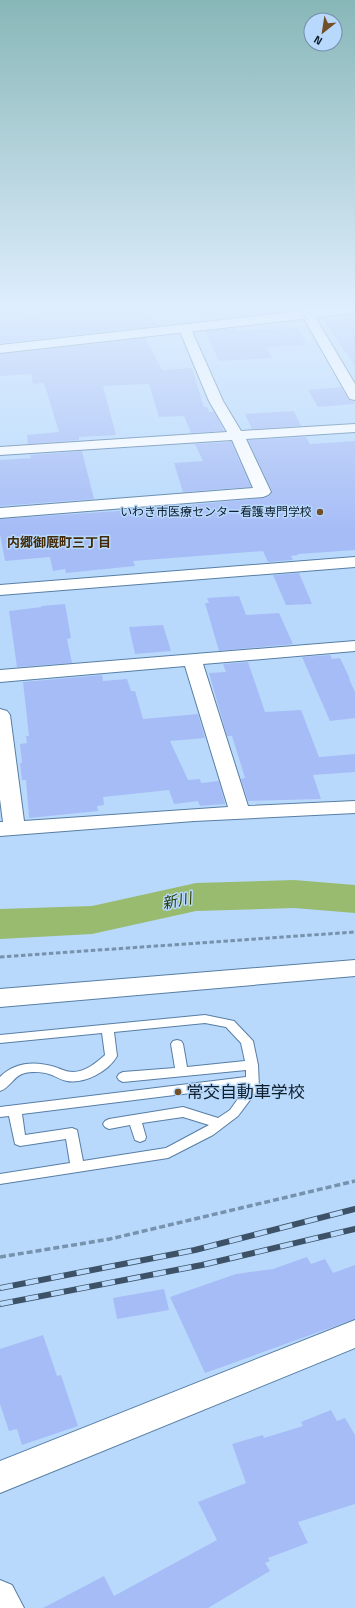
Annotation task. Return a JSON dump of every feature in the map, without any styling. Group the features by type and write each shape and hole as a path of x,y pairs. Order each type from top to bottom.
{"street":[{"path":"0,513 263,492 237,436 216,401 208,382"},
{"path":"346,382 355,396"},
{"path":"0,450 355,428"},
{"path":"0,590 355,562"},
{"path":"0,676 192,660 353,650"},
{"path":"192,660 240,813"},
{"path":"0,715 7,828 355,806"},
{"path":"0,998 355,968"},
{"path":"0,1477 355,1334"},
{"path":"0,1597 6,1608"}],"lane":[{"path":"0,1039 204,1019 230,1024 247,1041 252,1065 253,1080 253,1088 234,1113 208,1132 168,1153 0,1179"},
{"path":"0,1086 14,1071 22,1068 32,1067 50,1070 66,1076 84,1076 104,1064 111,1056 107,1028"},
{"path":"177,1044 182,1071"},
{"path":"123,1077 252,1065"},
{"path":"0,1112 253,1080"},
{"path":"15,1111 20,1141 72,1133 77,1168"},
{"path":"110,1124 182,1112 220,1123"},
{"path":"134,1120 140,1137"}],"path":[{"path":"0,956 355,932"},
{"path":"0,1257 110,1239 355,1181"}],"building":[{"path":"33,382 196,382 204,407 207,407 209,412 214,412 224,431 191,433 184,416 159,417 149,384 103,386 116,435 79,437 79,440 28,444 27,435 59,432 44,383 33,384"},
{"path":"341,387 349,400 353,401 355,404 318,407 308,390"},
{"path":"294,411 301,426 252,429 245,414"},
{"path":"306,437 310,444 355,441 355,550 298,554 291,556 293,560 268,562 263,551 133,561 135,566 66,573 65,569 53,571 50,557 5,561 0,534 0,519 148,509 263,498 269,496 272,491 248,440"},
{"path":"231,442 251,487 183,492 174,463 203,461 195,444"},
{"path":"82,451 94,499 0,506 0,460 31,458 30,455"},
{"path":"299,573 312,604 286,605 273,575"},
{"path":"239,596 246,615 279,613 293,644 219,651 205,603 209,603 207,598"},
{"path":"65,604 71,638 67,639 72,663 17,667 9,611"},
{"path":"163,625 171,651 135,654 129,627"},
{"path":"330,655 332,659 340,658 350,679 355,692 355,718 330,721 302,657"},
{"path":"248,662 265,712 301,710 319,757 355,754 355,772 313,775 321,799 248,801 241,779 245,778 232,736 227,736 209,673 226,672 223,664"},
{"path":"102,675 103,681 127,679 131,691 135,691 143,719 198,714 205,738 170,741 188,780 200,779 201,783 219,781 225,804 200,806 198,801 174,804 169,790 103,797 104,805 97,806 98,811 29,818 26,780 22,780 20,763 22,763 20,744 27,743 26,736 29,736 23,682"},
{"path":"307,1257 311,1264 325,1259 333,1273 355,1265 355,1319 205,1373 170,1297 236,1274 273,1269"},
{"path":"164,1289 169,1310 117,1319 113,1298"},
{"path":"43,1335 57,1376 61,1375 78,1426 22,1445 17,1429 9,1431 0,1404 0,1349"},
{"path":"331,1410 337,1421 345,1418 355,1435 355,1504 298,1522 308,1543 268,1558 270,1561 265,1563 270,1571 208,1608 43,1608 104,1576 114,1596 217,1540 198,1502 246,1483 232,1444 263,1435 264,1438 303,1426 301,1422"}],"waterway":[{"name":"新川","path":"0,924 92,920 196,897 294,894 355,899"}],"railway":[{"path":"0,1288 195,1250 355,1209"},
{"path":"0,1304 202,1265 355,1229"}],"place":[{"name":"いわき市医療センター看護専門学校","path":"320,512"},
{"name":"常交自動車学校","path":"178,1092"}],"district":[{"name":"内郷御厩町三丁目","path":"59,542"}]}
